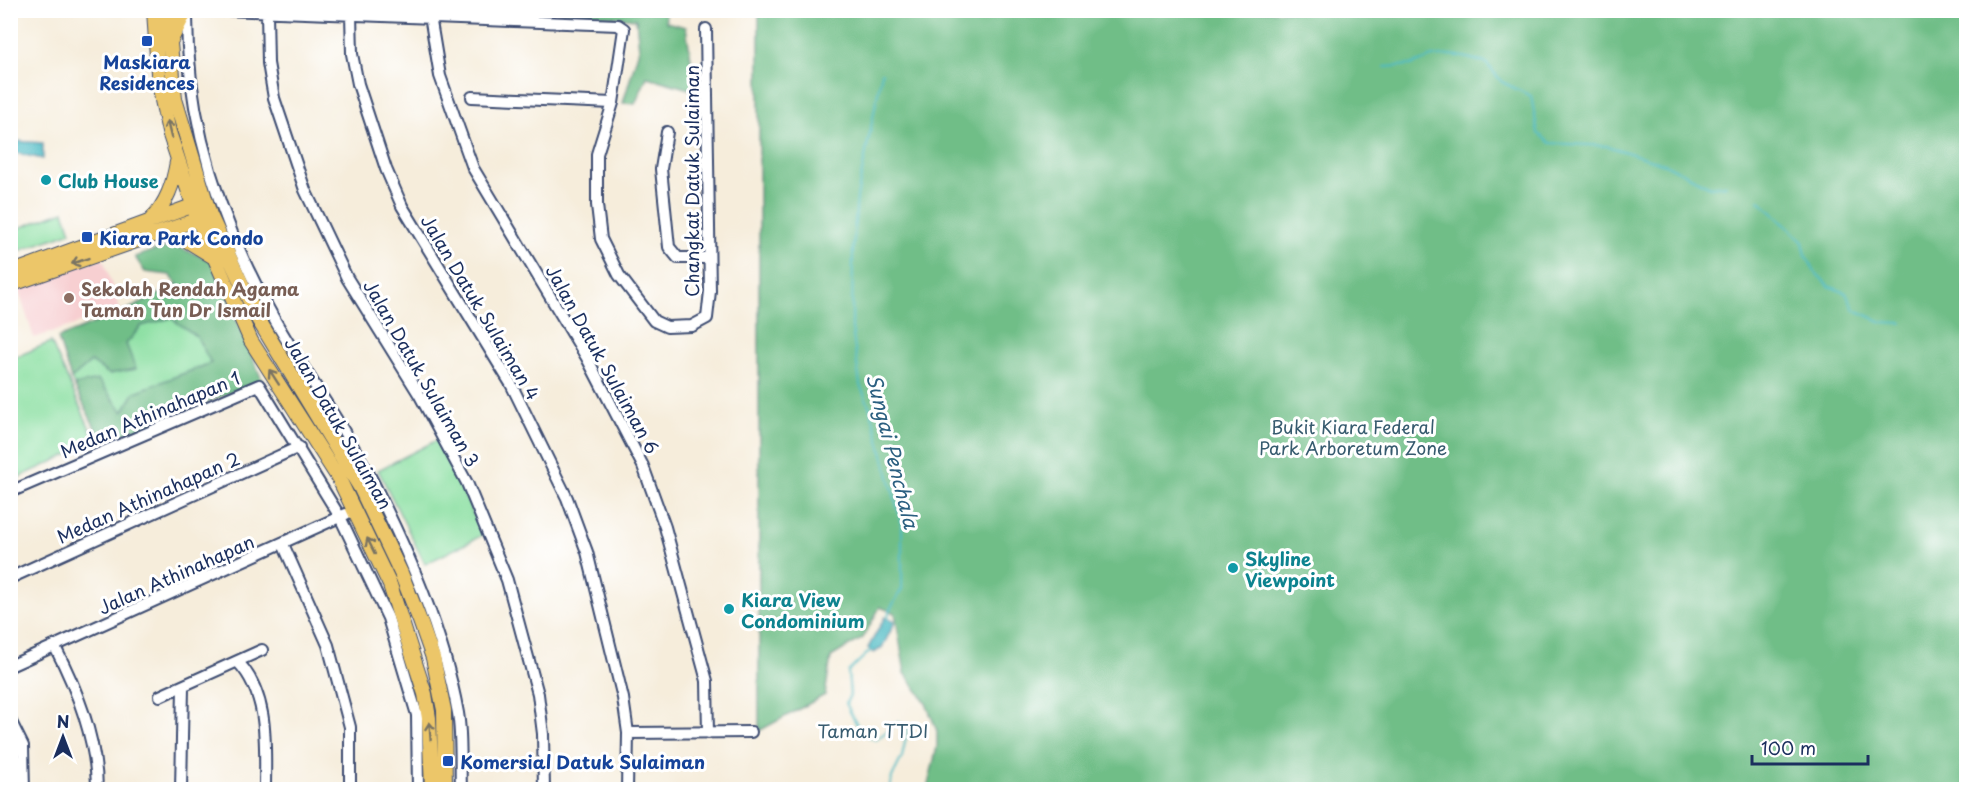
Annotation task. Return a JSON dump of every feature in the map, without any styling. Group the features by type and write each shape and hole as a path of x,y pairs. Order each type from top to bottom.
{"main road":[{"name":"Jalan Datuk Sulaiman","path":"154,10 158,73 177,158 199,203"},
{"name":"Jalan Datuk Sulaiman","path":"167,10 175,99 214,257 251,341 339,479 390,585 411,650 429,718 432,789"},
{"path":"169,46 174,30 187,10"},
{"path":"150,221 163,207 170,192 177,158"},
{"path":"10,273 199,203"},
{"name":"Jalan Datuk Sulaiman","path":"204,218 258,319 360,487 401,573 433,658 444,710 445,789"},
{"path":"10,285 204,218"},
{"path":"155,234 186,240 214,257"},
{"path":"251,341 248,327 250,322 258,319"},
{"path":"411,650 421,655 424,654 420,621"}],"street":[{"name":"Jalan Datuk Sulaiman","path":"187,10 188,63 197,121 228,224 251,276 274,319 372,479 423,589 458,714 461,789"},
{"path":"225,10 430,16"},
{"name":"Jalan Datuk Sulaiman 3","path":"267,12 268,63 274,98 305,190 347,278 419,394 467,483 507,580 538,694 543,734 544,789"},
{"name":"Jalan Datuk Sulaiman 4","path":"351,14 352,54 358,84 386,169 402,206 511,384 567,498 587,552 623,698 628,733 627,789"},
{"name":"Changkat Datuk Sulaiman","path":"430,16 547,20 618,25 624,29 613,103 597,154 597,205 602,239 619,275 654,321 667,327 692,326 707,318 709,258 706,29"},
{"name":"Jalan Datuk Sulaiman 6","path":"430,16 440,76 473,168 584,352 644,466 665,528 707,681 708,733"},
{"path":"472,97 613,103"},
{"path":"667,132 661,169 669,247 678,258 709,258"},
{"name":"Medan Athinahapan 1","path":"10,492 259,385 340,517"},
{"name":"Medan Athinahapan 2","path":"10,578 299,447"},
{"path":"322,486 332,485 339,479"},
{"name":"Jalan Athinahapan","path":"10,666 354,510"},
{"path":"340,517 388,618 417,715 418,789"},
{"path":"283,544 328,645 350,727 350,789"},
{"path":"55,647 65,667 91,739 97,789"},
{"path":"160,696 262,650"},
{"path":"238,662 252,682 264,717 265,789"},
{"path":"181,789 183,687"},
{"path":"10,720 23,746 24,789"},
{"path":"628,733 752,732"},
{"path":"10,752 23,746"}],"shaded area":[{"name":"Sekolah Rendah Agama Taman Tun Dr Ismail","path":"103,258 120,310 34,338 17,286"}],"green space":[{"path":"544,11 665,11 666,22 686,27 696,91 647,77 635,104 623,103 639,49 636,19"},
{"name":"Bukit Kiara Federal Park Arboretum Zone","path":"759,11 1966,11 1966,789 927,789 937,747 937,731 925,701 905,673 895,613 880,607 863,638 831,657 825,695 759,731"},
{"path":"64,211 71,232 11,254 11,231"},
{"path":"177,247 211,260 262,380 103,444 74,385 98,380 123,412 135,392 211,363 197,337 171,318 141,326 126,344 136,369 109,374 91,362 71,379 58,338 131,308 178,285 170,275 145,272 135,257 158,249"},
{"path":"171,318 197,337 211,363 135,392 123,412 98,380 74,385 71,379 91,362 109,374 135,369 126,344 141,326"},
{"path":"51,342 96,442 11,481 11,359"},
{"path":"439,439 483,535 425,564 378,470"}],"water":[{"path":"15,141 43,143 43,159 15,153"},
{"path":"885,617 895,622 882,648 874,653 868,648"}],"waterway":[{"path":"1385,67 1411,65 1432,57 1452,55 1486,63 1502,82 1531,96 1538,133 1550,143 1607,146 1665,164 1710,187 1726,185"},
{"name":"Sungai Penchala","path":"882,72 857,197 853,250 852,328 860,385 870,408 902,524 902,589 889,611 888,620"},
{"path":"1759,200 1803,242 1806,256 1816,273 1829,286 1846,293 1855,310 1882,322 1902,323"},
{"name":"Sungai Penchala","path":"873,648 848,672 850,695 846,703 854,720 870,738 876,740 898,722 908,727 902,757 892,777 890,790"}],"place":[{"name":"Maskiara Residences","path":"147,41"},
{"name":"Club House","path":"46,180"},
{"name":"Kiara Park Condo","path":"87,237"},
{"name":"Sekolah Rendah Agama Taman Tun Dr Ismail","path":"69,298"},
{"name":"Skyline Viewpoint","path":"1233,568"},
{"name":"Kiara View Condominium","path":"729,609"},
{"name":"Komersial Datuk Sulaiman","path":"448,761"}],"park label":[{"name":"Taman TTDI","path":"873,730"}]}
